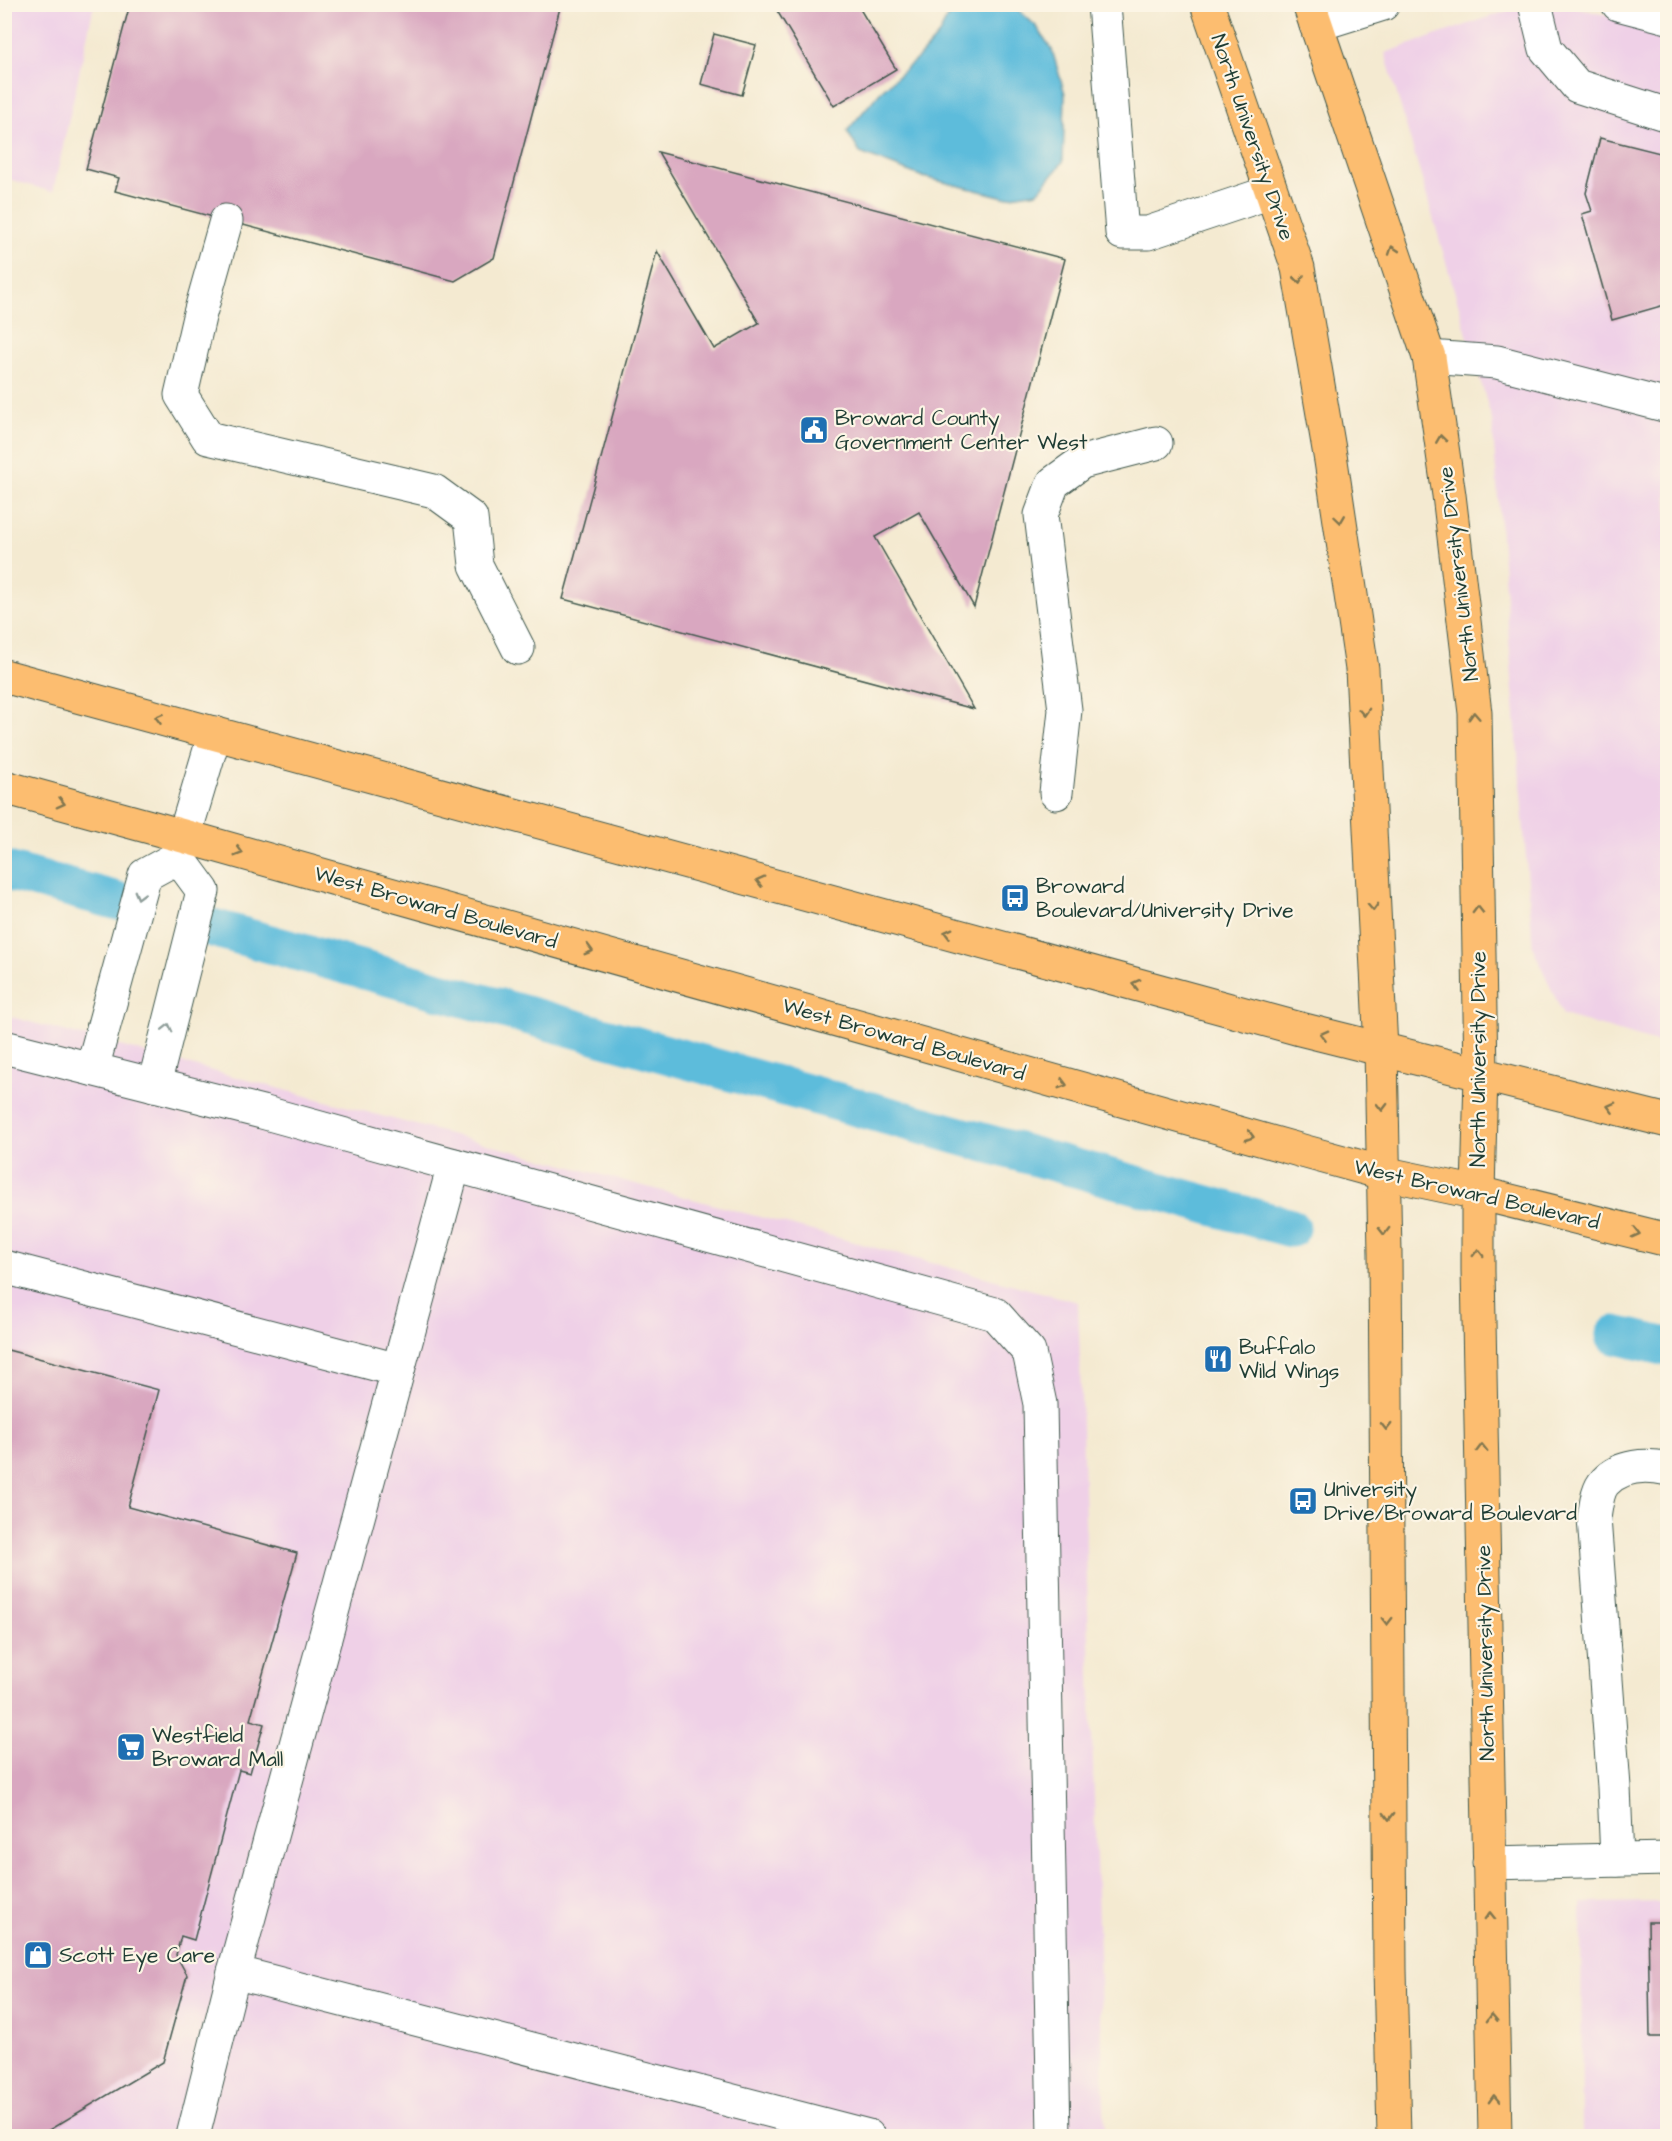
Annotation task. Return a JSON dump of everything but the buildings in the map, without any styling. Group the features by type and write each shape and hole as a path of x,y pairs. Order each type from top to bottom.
{"main road":[{"name":"North University Drive","path":"1207,4 1298,268 1331,461 1362,669 1381,1048 1390,1968 1394,2136"},
{"name":"North University Drive","path":"1313,15 1429,357 1449,495 1474,713 1481,1074 1478,1193 1495,2136"},
{"path":"4,676 1300,1029 1668,1121"},
{"name":"West Broward Boulevard","path":"4,787 180,847 1383,1173 1478,1193 1668,1240"}],"street":[{"path":"1104,4 1122,233 1148,233 1271,192"},
{"path":"1313,15 1383,4"},
{"path":"1535,4 1545,49 1577,86 1668,115"},
{"path":"1618,4 1668,17"},
{"path":"226,221 199,317 181,395 208,438 434,491 471,518 476,565 518,648"},
{"path":"1429,357 1497,362 1668,406"},
{"path":"1056,793 1065,710 1041,515 1053,483 1082,462 1156,443"},
{"path":"92,1069 145,875 180,847 215,733"},
{"path":"154,1085 202,891 180,847"},
{"path":"4,1047 454,1165 995,1314 1029,1352 1040,1404 1054,2136"},
{"path":"187,2132 234,1972 454,1165"},
{"path":"4,1268 398,1370"},
{"path":"1617,1860 1614,1787 1594,1518 1598,1497 1605,1482 1623,1470 1638,1466 1668,1469"},
{"path":"1489,1863 1668,1859"},
{"path":"234,1972 868,2136"}],"shaded area":[{"path":"4,5 94,5 53,192 5,178"},
{"path":"1524,5 1569,5 1667,33 1667,1045 1563,1015 1533,948 1492,420 1385,53"},
{"path":"4,1015 1078,1302 1105,2136 5,2136"},
{"path":"1667,1902 1667,2136 1582,2136 1581,1903"}],"water":[{"path":"954,5 1013,5 1037,27 1052,50 1065,94 1063,162 1038,192 1004,197 923,177 860,153 847,131 880,92 919,57 938,36"}],"waterway":[{"path":"4,870 118,901"},
{"path":"213,928 1291,1228"},
{"path":"1615,1335 1668,1347"}],"place":[{"name":"Broward County Government Center West","path":"814,430"},
{"name":"Broward Boulevard/University Drive","path":"1015,898"},
{"name":"Buffalo Wild Wings","path":"1218,1359"},
{"name":"University Drive/Broward Boulevard","path":"1303,1501"},
{"name":"Westfield Broward Mall","path":"131,1747"},
{"name":"Scott Eye Care","path":"38,1955"}]}
